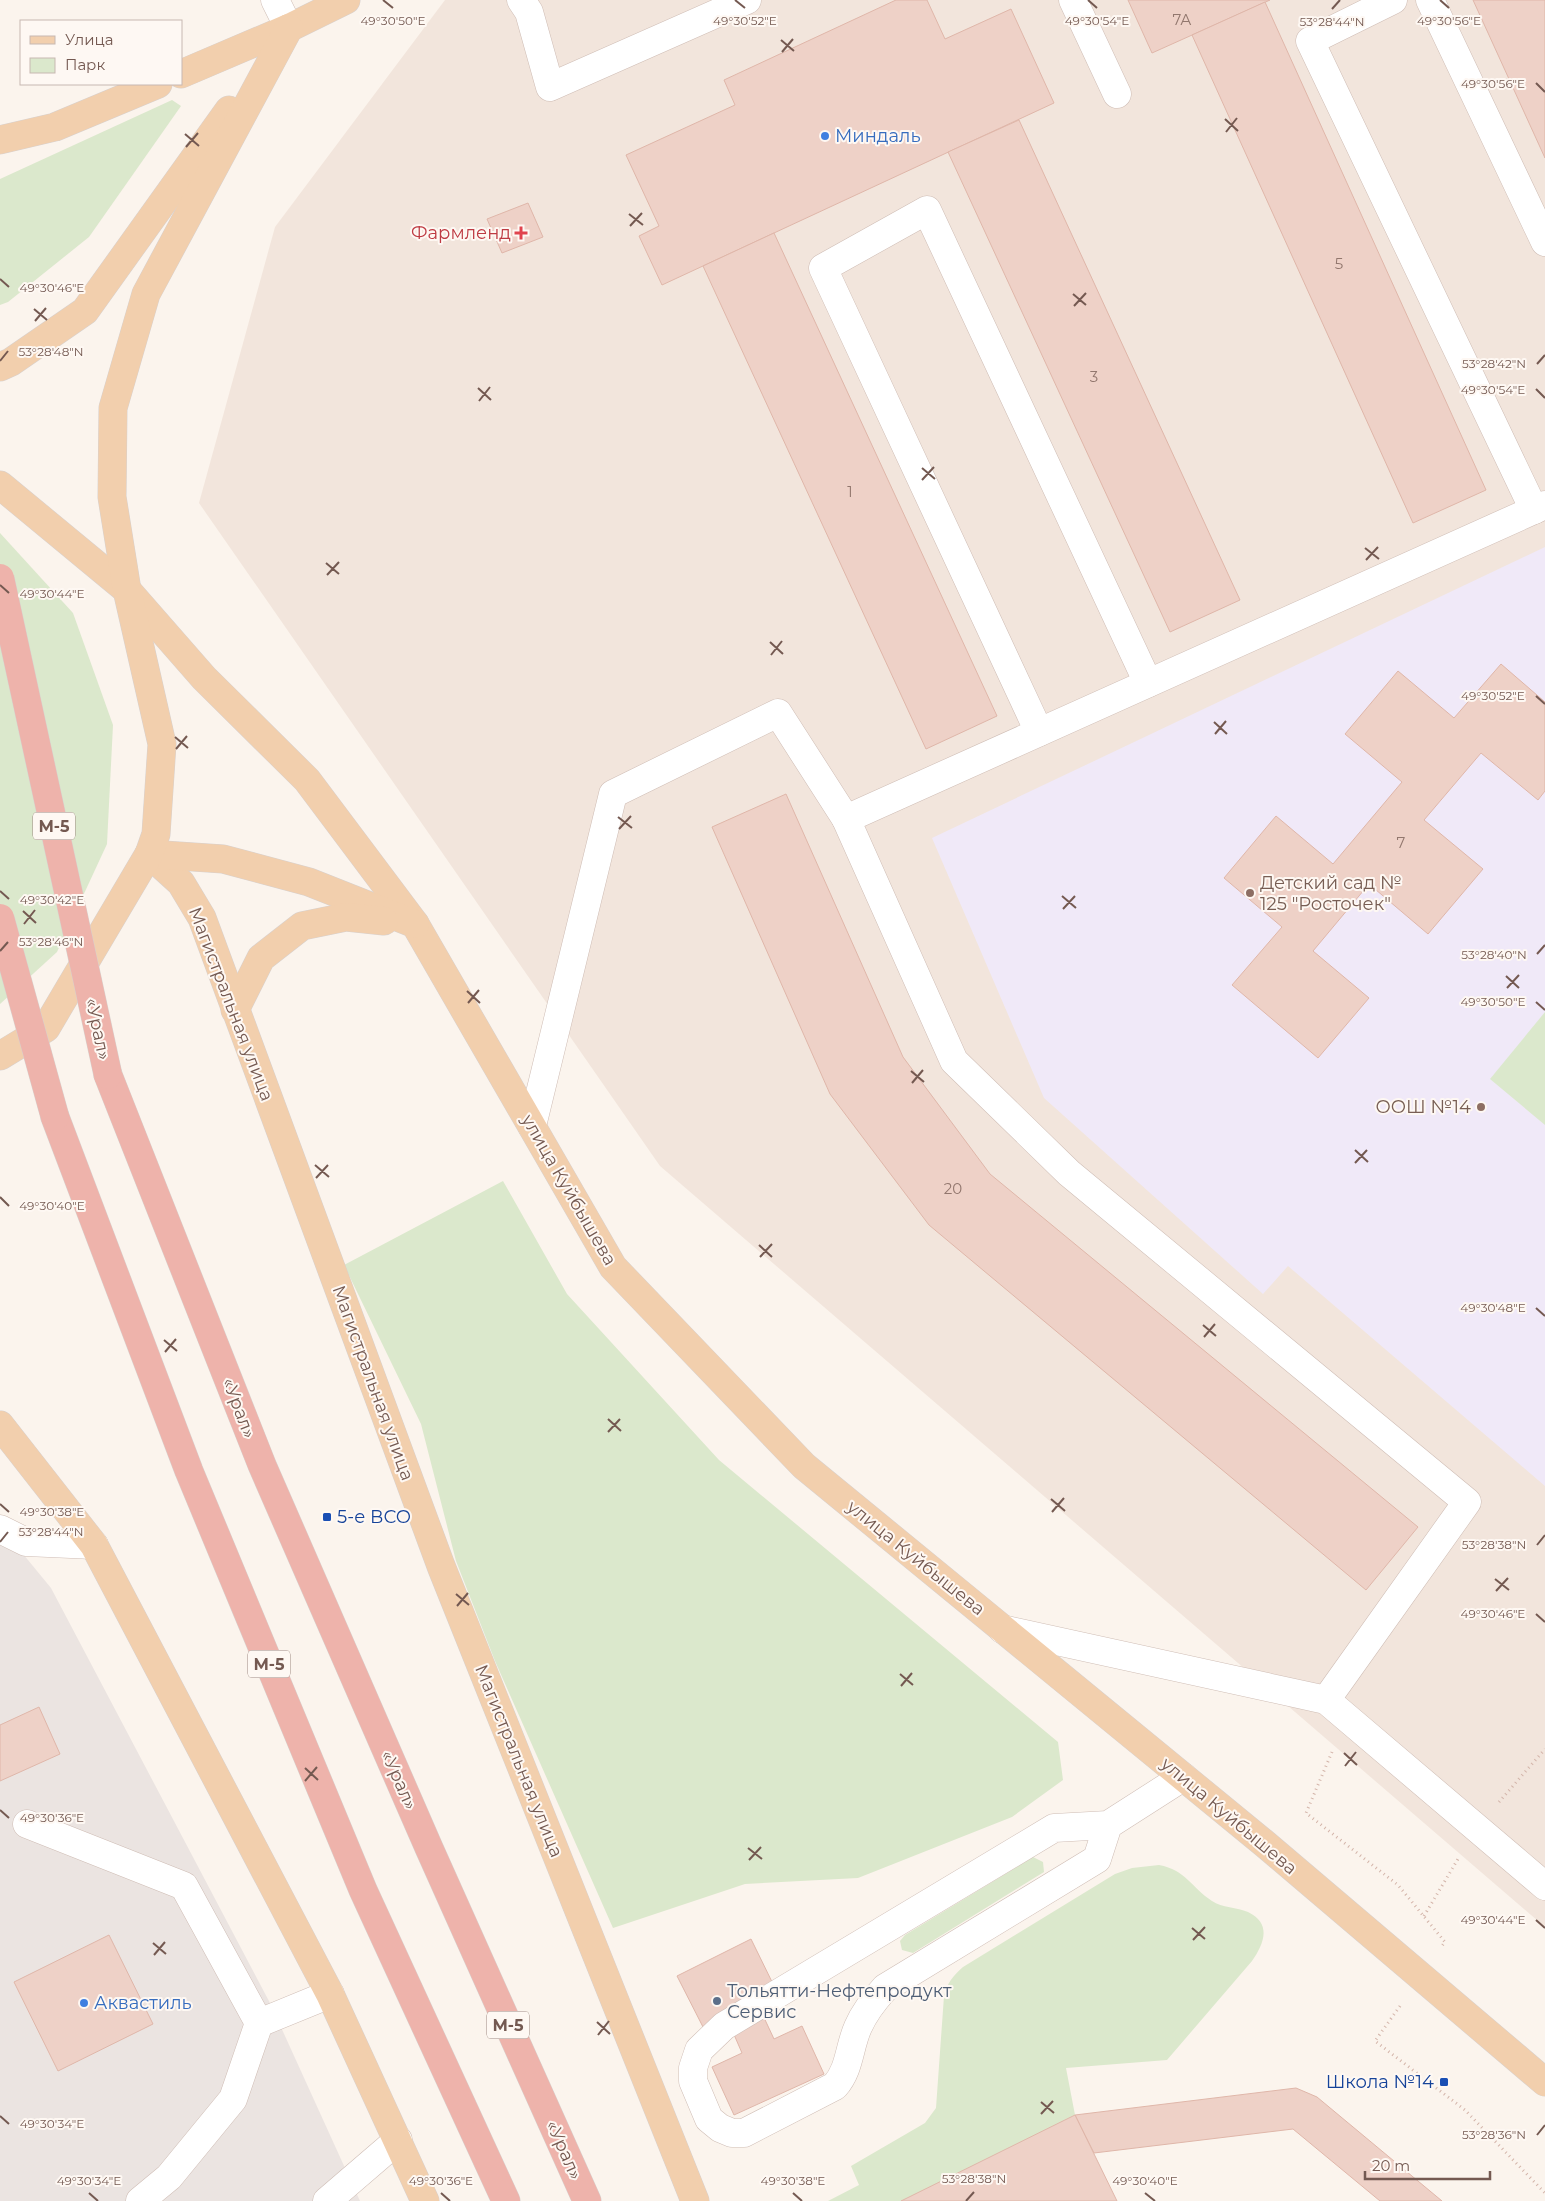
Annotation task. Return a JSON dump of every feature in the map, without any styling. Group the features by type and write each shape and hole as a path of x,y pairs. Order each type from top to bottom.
{"highway":[{"name":"«Урал»","path":"0,578 108,1075 262,1465 433,1857 587,2201"},
{"name":"М-5","path":"0,918 55,1117 189,1471 363,1890 506,2201"}],"main road":[{"path":"182,74 289,28 346,0"},
{"path":"0,367 85,311 289,28"},
{"path":"0,1056 46,1028 149,854 156,834 162,744 127,590 112,497 113,408 146,294 289,28"},
{"path":"0,140 55,128 156,85"},
{"name":"улица Куйбышева","path":"0,484 127,590 204,678 307,780 415,924 612,1267 804,1466 1183,1777 1545,2082"},
{"path":"149,854 223,859 309,882 415,924"},
{"name":"Магистральная улица","path":"149,854 181,883 202,918 441,1566 695,2201"},
{"path":"235,1010 261,958 302,926 346,917 415,924"},
{"path":"0,1425 94,1545 330,1994 426,2201"}],"street":[{"path":"276,0 289,28"},
{"path":"521,0 529,12 550,87 747,0"},
{"path":"1074,0 1118,94"},
{"path":"846,819 1540,507 1310,41 1393,0"},
{"path":"1430,0 1545,242"},
{"path":"1039,732 823,268 927,210 1148,683"},
{"path":"532,1126 613,794 778,713 846,819 954,1061 1069,1173 1467,1502 1326,1700"},
{"path":"0,1530 26,1542 94,1545"},
{"path":"1002,1629 1326,1700 1545,1886"},
{"path":"1108,1825 1097,1859 885,1988 870,2004 857,2028 842,2077 835,2086 744,2132 732,2133 720,2128 709,2119 693,2081 693,2068 699,2050 724,2026 1054,1828 1108,1825 1183,1777"},
{"path":"27,1824 184,1886 259,2023 233,2099 169,2177 140,2201"},
{"path":"259,2023 330,1994"},
{"path":"327,2201 398,2140"}],"path":[{"path":"1424,1916 1476,1828 1545,1749"}],"shaded area":[{"path":"445,0 1545,0 1545,1927 660,1166 199,503 275,227"},
{"name":"Детский сад № 125 \"Росточек\"","path":"1545,547 1545,1486 1288,1266 1263,1294 1044,1098 932,838"},
{"path":"0,1526 51,1588 270,2003 360,2201 0,2201"}],"green space":[{"path":"172,100 181,106 89,237 8,302 0,305 0,179"},
{"path":"0,533 73,613 113,725 107,844 57,952 0,1004"},
{"path":"1545,1012 1545,1125 1490,1079"},
{"path":"503,1181 567,1294 719,1460 1058,1742 1063,1780 1012,1817 858,1878 745,1884 613,1928 495,1661 456,1561 421,1424 344,1265"},
{"path":"1033,1857 1043,1862 1044,1872 913,1953 902,1950 900,1941 905,1935"},
{"path":"1159,1865 1168,1867 1182,1875 1205,1896 1216,1903 1244,1910 1256,1917 1261,1922 1264,1935 1260,1948 1252,1961 1167,2060 1066,2068 1075,2115 918,2201 828,2201 859,2185 851,2166 925,2123 936,2108 944,1996 949,1983 956,1974 963,1967 1115,1874 1132,1868"}],"building":[{"name":"Миндаль","path":"896,0 927,0 945,39 1011,9 1054,103 662,285 639,236 659,226 626,155 735,105 724,80"},
{"path":"1128,0 1270,0 1152,53"},
{"path":"1473,0 1545,0 1545,158"},
{"path":"1265,2 1486,490 1413,523 1192,35"},
{"path":"1019,120 1240,600 1170,632 948,152"},
{"path":"528,203 543,237 502,253 487,219"},
{"path":"774,233 997,716 926,749 703,266"},
{"path":"1501,664 1545,702 1545,791 1538,800 1481,753 1424,820 1483,869 1428,934 1369,884 1313,951 1369,998 1318,1058 1232,985 1282,927 1224,878 1276,816 1333,864 1402,782 1345,734 1398,671 1454,718"},
{"path":"786,794 903,1057 990,1174 1418,1527 1366,1590 929,1225 830,1094 712,827"},
{"path":"39,1707 60,1754 0,1781 0,1725"},
{"name":"Аквастиль","path":"109,1935 153,2024 58,2071 14,1982"},
{"path":"751,1939 776,1990 703,2027 677,1976"},
{"path":"760,2009 774,2039 802,2026 824,2074 734,2115 712,2067 742,2053 729,2023"},
{"path":"1296,2088 1317,2097 1442,2201 1380,2201 1293,2129 1094,2153 1075,2115"},
{"path":"1075,2115 1117,2201 901,2201"}],"place":[{"name":"Миндаль","path":"825,136"},
{"name":"Фармленд","path":"521,233"},
{"name":"Детский сад № 125 \"Росточек\"","path":"1250,893"},
{"name":"ООШ №14","path":"1481,1107"},
{"name":"5-е ВСО","path":"327,1517"},
{"name":"Тольятти-Нефтепродукт Сервис","path":"717,2001"},
{"name":"Аквастиль","path":"84,2003"},
{"name":"Школа №14","path":"1444,2082"}]}
